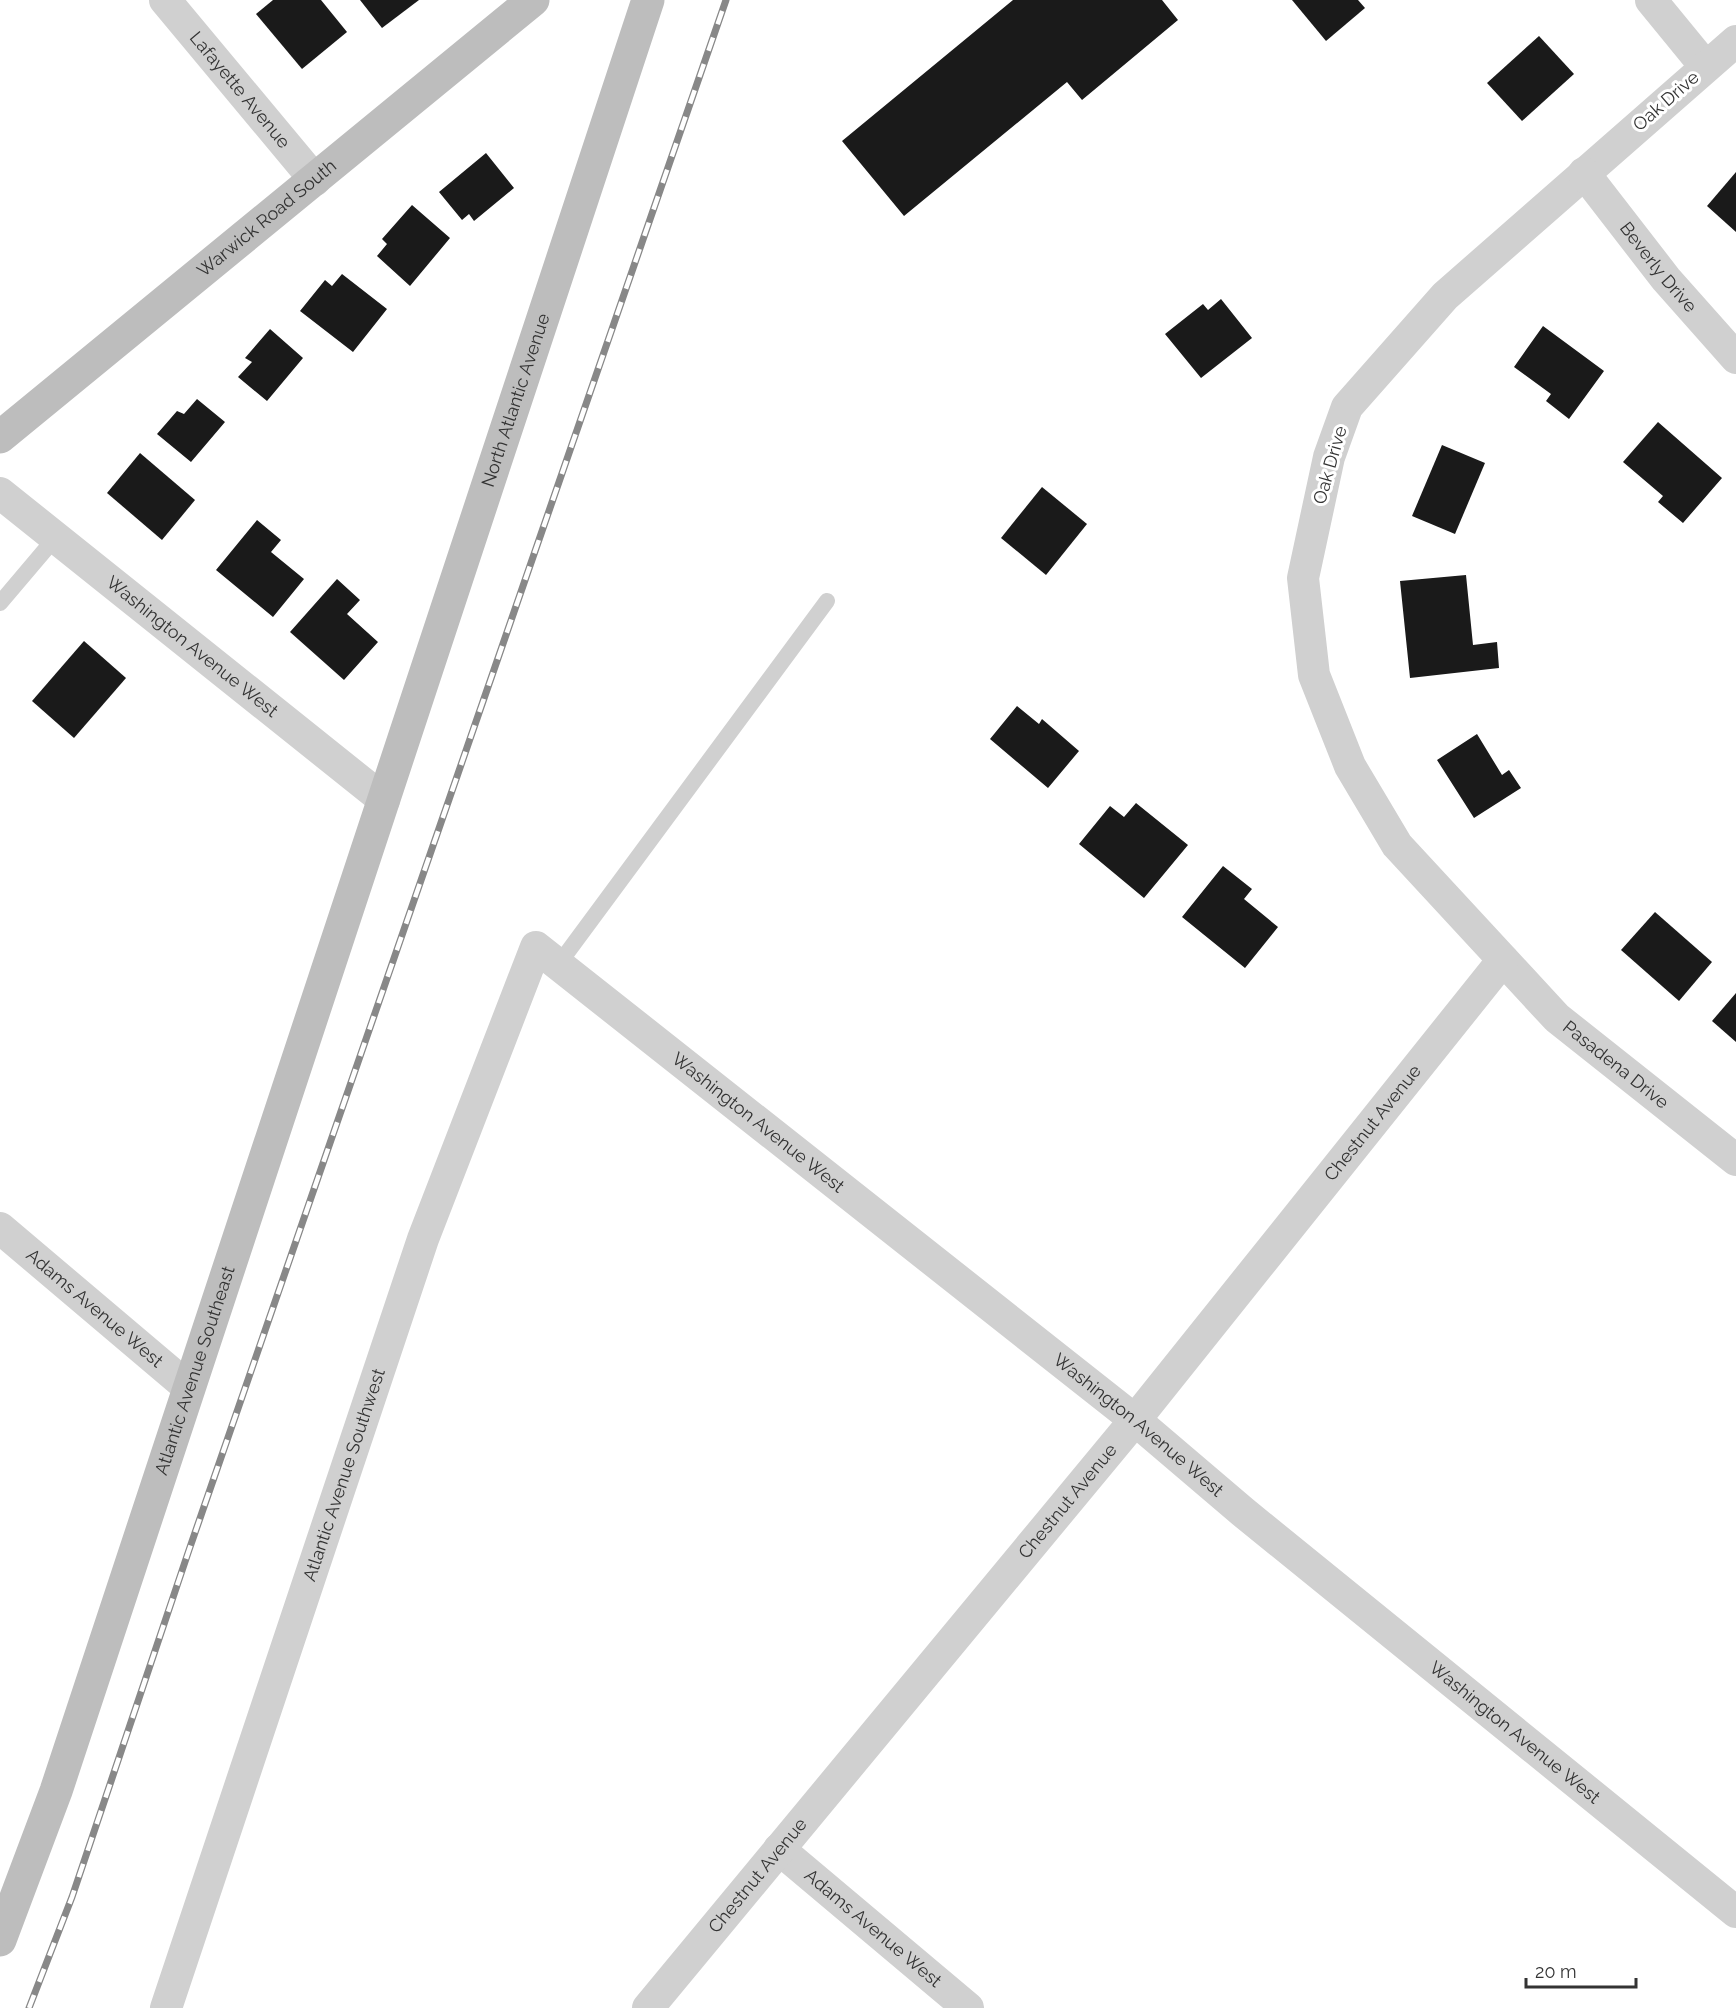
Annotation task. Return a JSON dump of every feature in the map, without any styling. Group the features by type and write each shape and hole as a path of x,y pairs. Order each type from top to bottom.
{"street":[{"name":"Lafayette Avenue","path":"165,0 315,180"},
{"name":"Warwick Road South","path":"0,437 533,0"},
{"name":"North Atlantic Avenue","path":"384,800 648,0"},
{"path":"1651,0 1705,66"},
{"name":"Oak Drive","path":"1503,960 1397,845 1350,766 1314,675 1303,578 1329,457 1347,407 1445,296 1736,41"},
{"name":"Beverly Drive","path":"1584,173 1666,279 1736,358"},
{"name":"Washington Avenue West","path":"0,493 384,800"},
{"name":"Atlantic Avenue Southeast","path":"0,1940 56,1791 384,800"},
{"name":"Washington Avenue West","path":"547,956 1135,1420 1252,1519 1736,1912"},
{"name":"Atlantic Avenue Southwest","path":"166,2008 423,1239 547,956"},
{"name":"Pasadena Drive","path":"1503,960 1557,1018 1736,1160"},
{"name":"Chestnut Avenue","path":"648,2008 1135,1420 1503,960"},
{"name":"Adams Avenue West","path":"0,1228 189,1388"},
{"name":"Adams Avenue West","path":"779,1849 968,2008"}],"lane":[{"path":"0,603 56,537"},
{"path":"547,956 827,601"}],"building":[{"path":"273,0 321,0 347,32 302,69 256,14"},
{"path":"360,0 419,0 382,28"},
{"path":"1013,0 1162,0 1178,20 1082,100 1067,82 904,216 842,141"},
{"path":"1292,0 1358,0 1365,8 1326,41"},
{"path":"1539,36 1574,74 1522,121 1487,83"},
{"path":"486,153 514,188 474,221 469,214 462,220 439,192"},
{"path":"1736,172 1736,232 1707,206"},
{"path":"412,205 450,238 410,286 377,256 387,244 382,239"},
{"path":"342,274 387,309 353,352 300,311 325,280 332,286"},
{"path":"1221,299 1252,338 1201,378 1165,334 1203,304 1208,310"},
{"path":"1543,326 1604,371 1569,419 1546,401 1551,394 1514,367"},
{"path":"270,329 303,358 267,401 238,377 252,362 245,358"},
{"path":"197,399 225,422 191,462 157,434 177,411 184,414"},
{"path":"1658,422 1722,478 1683,523 1658,502 1663,496 1623,462"},
{"path":"1442,445 1485,463 1455,534 1412,516"},
{"path":"140,453 195,500 162,540 107,493"},
{"path":"1042,487 1087,524 1046,575 1001,538"},
{"path":"257,520 281,540 271,552 304,579 273,617 216,570"},
{"path":"1466,575 1473,645 1497,642 1499,668 1410,678 1400,581"},
{"path":"337,579 360,600 347,614 378,642 344,680 290,632"},
{"path":"84,641 126,678 74,738 32,701"},
{"path":"1017,706 1039,724 1042,719 1079,751 1048,788 990,739"},
{"path":"1477,734 1502,775 1509,770 1521,788 1474,818 1437,760"},
{"path":"1136,803 1188,845 1144,898 1079,844 1110,806 1124,817"},
{"path":"1223,866 1252,889 1244,899 1278,927 1245,968 1182,917"},
{"path":"1655,912 1712,962 1679,1001 1621,950"},
{"path":"1736,993 1736,1042 1712,1021"}],"railway":[{"path":"29,2008 72,1897 189,1550 726,0"}]}
